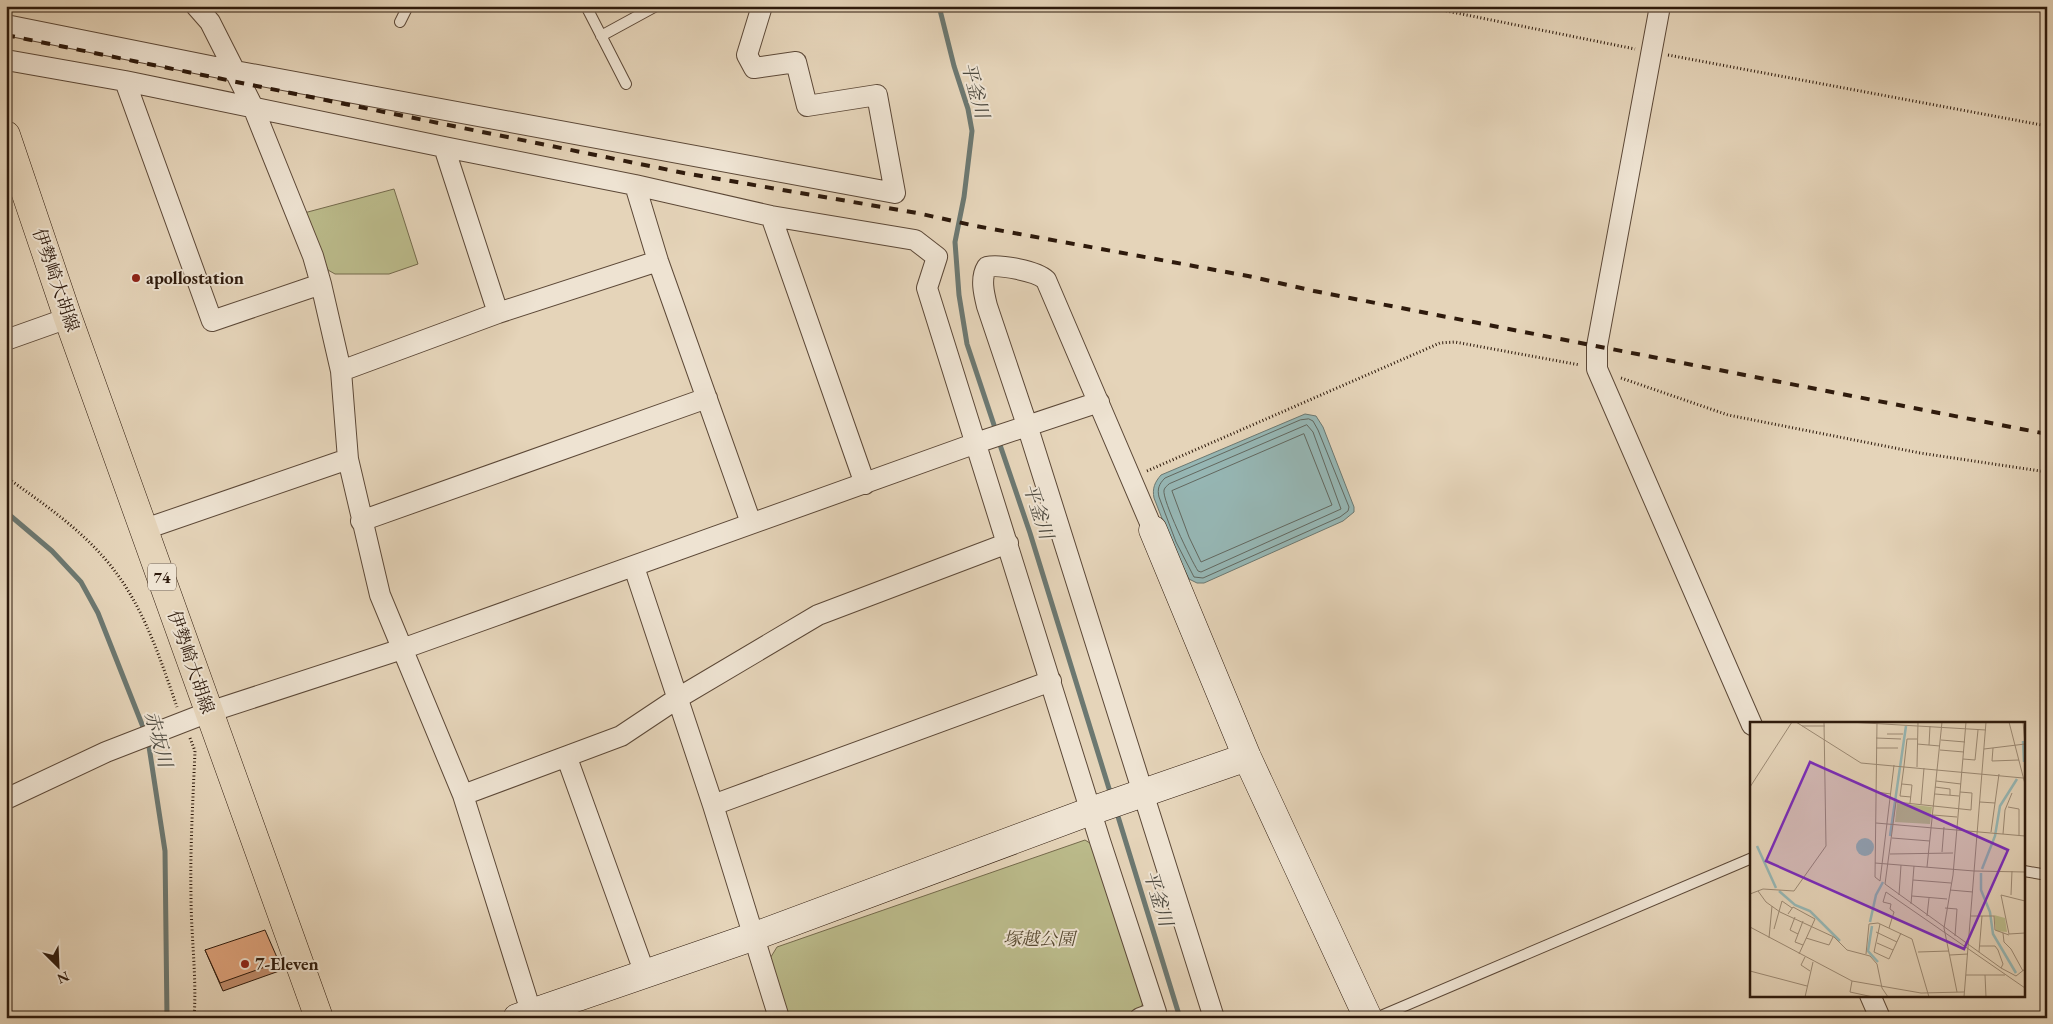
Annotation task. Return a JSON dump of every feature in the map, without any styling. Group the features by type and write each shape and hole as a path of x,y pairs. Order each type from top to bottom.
{"main road":[{"name":"伊勢崎大胡線","path":"6,135 68,318 319,1018"}],"street":[{"path":"196,6 210,22 253,107 313,256 341,371 348,460 380,595 463,795 527,1016 754,936 1096,810 1247,757"},
{"path":"6,25 235,71 895,192 877,95 807,106 796,62 754,68 747,55 762,6"},
{"path":"1660,6 1597,346 1597,369 1750,722"},
{"path":"6,60 125,80 635,185 771,216 915,240 936,257 927,288 979,442 1051,681 1096,810 1156,1012 1140,1018"},
{"path":"125,80 212,321 321,284"},
{"path":"444,147 498,313"},
{"path":"635,185 658,261 752,523"},
{"path":"771,216 866,484"},
{"path":"341,371 498,313 658,261"},
{"path":"1214,1018 1137,796 1023,426 984,296 984,278 987,267 997,266 1035,273 1046,280 1132,478 1247,757 1368,1018"},
{"path":"6,340 68,318"},
{"path":"361,521 707,398"},
{"path":"6,799 106,752 209,712 402,649 866,484 1023,426 1098,402"},
{"path":"145,529 348,460"},
{"path":"463,795 567,758 621,736 678,698 818,615 1008,543"},
{"path":"634,567 713,805 780,1018"},
{"path":"713,805 1051,681"},
{"path":"567,758 645,974"},
{"path":"1870,996 1880,1018"}],"lane":[{"path":"400,22 408,6"},
{"path":"586,6 626,84"},
{"path":"602,36 656,6"},
{"path":"1376,1018 1750,859"},
{"path":"2026,871 2047,875"}],"path":[{"path":"1422,6 1652,52 2047,126"},
{"path":"1132,478 1440,343 1455,342 1597,369 1728,415 1920,453 2047,472"},
{"path":"6,477 56,513 81,534 106,560 128,589 154,640 180,724 195,751 190,851 196,989 194,1018"}],"green space":[{"path":"394,189 418,264 389,274 335,274 328,270 304,213"},
{"name":"塚越公園","path":"1085,840 1093,845 1143,1002 1141,1009 1116,1018 788,1018 769,960 777,947"}],"water":[{"path":"1305,414 1316,416 1323,427 1354,507 1354,512 1343,521 1204,583 1197,583 1189,579 1172,544 1154,498 1154,485 1157,480 1161,475"}],"building":[{"name":"7-Eleven","path":"265,930 279,962 220,983 205,950"}],"waterway":[{"name":"平釜川","path":"939,6 954,66 968,109 972,131 964,197 955,242 959,295 967,344 996,431"},
{"name":"平釜川","path":"998,439 1030,533 1111,795"},
{"name":"赤坂川","path":"6,512 52,551 81,582 98,613 145,732"},
{"name":"赤坂川","path":"148,740 165,851 167,1018"},
{"name":"平釜川","path":"1116,810 1180,1018"}],"railway":[{"path":"6,35 684,173 917,213 976,226 1248,276 1314,291 2047,434"}],"place":[{"name":"apollostation","path":"136,278"},
{"name":"7-Eleven","path":"245,964"}]}
